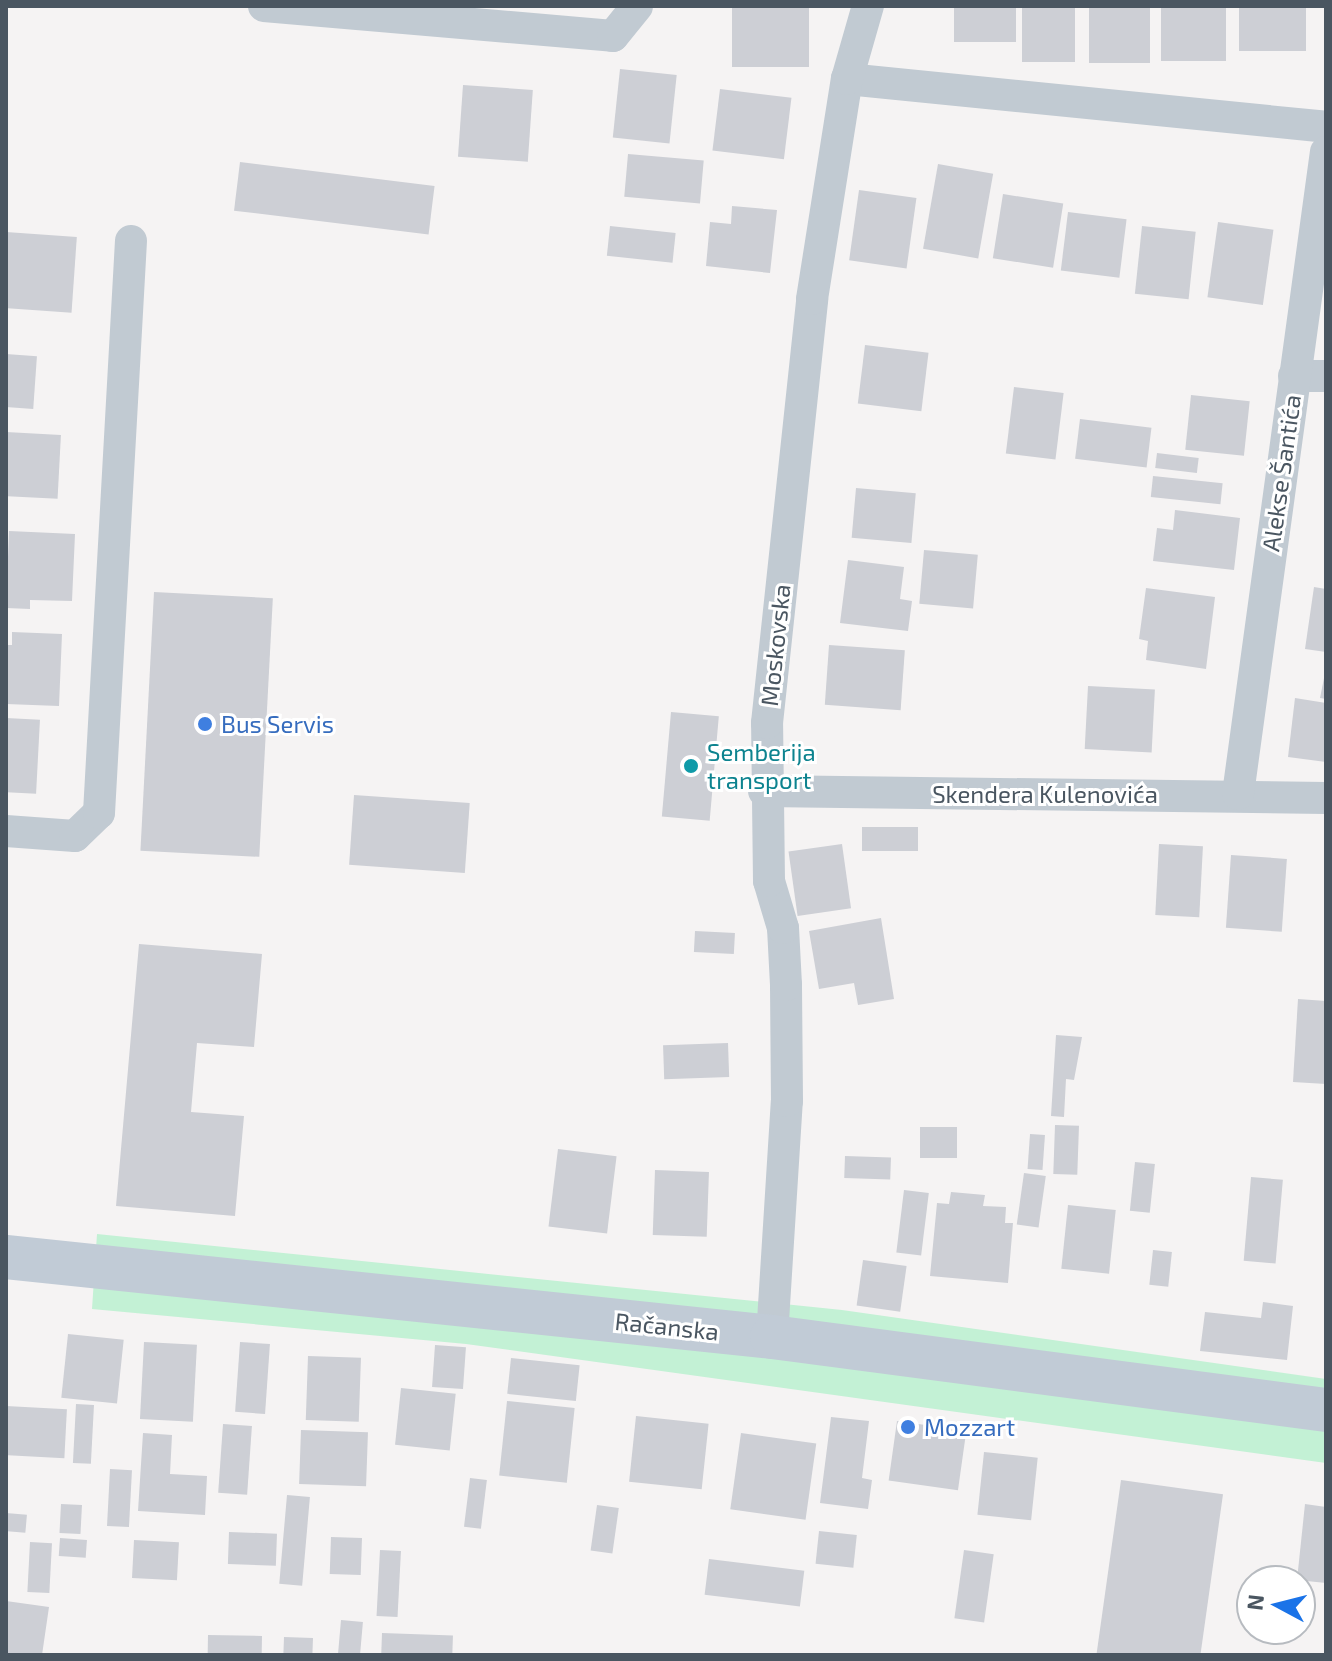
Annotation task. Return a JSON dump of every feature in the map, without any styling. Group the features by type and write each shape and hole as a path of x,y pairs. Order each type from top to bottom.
{"main road":[{"name":"Račanska","path":"6,1257 772,1337 1326,1410"}],"street":[{"path":"264,6 613,36 637,6"},
{"name":"Moskovska","path":"772,1337 787,1101 786,1000 783,928 769,881 764,791 812,299 847,79 868,6"},
{"path":"847,79 1326,127"},
{"name":"Alekse Šantića","path":"1238,794 1310,376 1326,152"},
{"path":"6,831 75,836 99,813 131,241"},
{"name":"Skendera Kulenovića","path":"764,791 1238,794 1326,798"}],"green space":[{"path":"97,1234 842,1310 1326,1379 1326,1463 466,1344 92,1309"}],"building":[{"path":"732,6 809,6 809,67 732,67"},
{"path":"954,6 1016,6 1016,42 954,42"},
{"path":"1022,6 1075,6 1075,62 1022,62"},
{"path":"1089,6 1150,6 1150,63 1089,63"},
{"path":"1161,6 1226,6 1226,61 1161,61"},
{"path":"1239,6 1306,6 1306,51 1239,51"},
{"path":"620,69 677,75 669,144 613,138"},
{"path":"463,85 533,90 528,162 458,157"},
{"path":"720,89 791,98 784,159 712,151"},
{"path":"628,154 704,161 700,203 624,197"},
{"path":"240,162 435,186 429,235 234,211"},
{"path":"938,164 993,174 978,258 923,249"},
{"path":"859,190 916,198 907,268 849,260"},
{"path":"1003,194 1063,204 1053,268 993,258"},
{"path":"732,206 777,210 770,273 706,266 710,222 731,224"},
{"path":"1068,212 1127,219 1119,278 1061,271"},
{"path":"1218,222 1273,230 1263,305 1207,297"},
{"path":"610,226 676,233 673,263 607,256"},
{"path":"1142,226 1196,232 1189,299 1135,294"},
{"path":"6,232 77,237 72,313 6,308"},
{"path":"865,345 929,353 921,411 858,404"},
{"path":"6,354 37,356 33,409 6,407"},
{"path":"1014,387 1064,393 1055,460 1006,454"},
{"path":"1191,395 1250,401 1244,456 1185,450"},
{"path":"1080,419 1151,428 1147,467 1075,459"},
{"path":"6,432 61,435 58,499 6,496"},
{"path":"1157,453 1199,458 1197,473 1155,468"},
{"path":"1153,476 1223,483 1220,504 1151,497"},
{"path":"856,488 916,493 911,543 852,538"},
{"path":"1175,510 1240,518 1234,570 1153,561 1157,528 1173,530"},
{"path":"9,531 75,534 72,601 30,600 30,609 6,608"},
{"path":"924,550 978,555 973,609 919,604"},
{"path":"848,560 904,567 900,599 912,601 908,631 840,623"},
{"path":"1314,587 1326,589 1326,652 1305,649"},
{"path":"1146,588 1215,597 1206,669 1146,660 1148,641 1139,639"},
{"name":"Bus Servis","path":"154,592 273,598 259,857 140,851"},
{"path":"12,632 62,634 59,706 6,704 6,645 12,645"},
{"path":"829,645 905,650 901,710 825,705"},
{"path":"1326,668 1326,699 1320,698"},
{"path":"1088,686 1155,690 1152,752 1085,749"},
{"path":"1295,698 1326,703 1326,762 1288,757"},
{"name":"Semberija transport","path":"671,712 719,716 710,821 662,817"},
{"path":"6,718 40,720 36,794 6,792"},
{"path":"354,795 470,803 465,873 349,865"},
{"path":"862,827 918,827 918,851 862,851"},
{"path":"842,844 851,908 798,916 789,852"},
{"path":"1159,844 1203,846 1199,917 1155,915"},
{"path":"1231,855 1287,859 1282,932 1226,928"},
{"path":"881,918 894,999 858,1005 854,983 819,989 809,931"},
{"path":"695,931 735,933 734,954 694,952"},
{"path":"139,944 262,954 254,1047 197,1043 191,1112 244,1116 235,1216 116,1206"},
{"path":"1298,999 1326,1001 1326,1084 1293,1082"},
{"path":"1056,1035 1082,1037 1074,1080 1066,1079 1064,1117 1051,1116"},
{"path":"728,1043 729,1077 664,1079 663,1045"},
{"path":"1055,1125 1079,1126 1077,1175 1053,1174"},
{"path":"920,1127 957,1127 957,1158 920,1158"},
{"path":"1030,1134 1045,1135 1043,1170 1028,1169"},
{"path":"558,1149 617,1156 607,1234 548,1226"},
{"path":"845,1156 891,1158 890,1180 844,1178"},
{"path":"1135,1162 1155,1164 1150,1213 1130,1211"},
{"path":"655,1170 709,1172 707,1237 653,1235"},
{"path":"1024,1173 1046,1176 1039,1228 1017,1224"},
{"path":"1251,1177 1283,1180 1276,1263 1244,1261"},
{"path":"904,1190 929,1193 921,1256 896,1253"},
{"path":"951,1192 985,1195 983,1206 1006,1207 1005,1223 1013,1223 1008,1283 930,1276 937,1203 949,1204"},
{"path":"1068,1205 1116,1210 1109,1274 1061,1269"},
{"path":"1153,1250 1172,1252 1168,1287 1149,1285"},
{"path":"863,1260 907,1266 900,1312 857,1306"},
{"path":"1263,1302 1293,1306 1287,1360 1200,1351 1205,1312 1261,1318"},
{"path":"68,1334 124,1340 117,1404 61,1398"},
{"path":"144,1342 197,1345 193,1422 140,1419"},
{"path":"240,1342 270,1344 265,1414 235,1412"},
{"path":"435,1345 466,1347 463,1389 432,1387"},
{"path":"308,1356 361,1358 359,1422 306,1420"},
{"path":"511,1358 580,1365 576,1401 507,1394"},
{"path":"401,1388 456,1394 450,1450 395,1445"},
{"path":"507,1401 575,1408 567,1483 499,1476"},
{"path":"76,1404 94,1405 91,1464 73,1463"},
{"path":"6,1406 67,1409 64,1458 6,1455"},
{"path":"636,1416 709,1424 702,1489 629,1482"},
{"path":"831,1417 869,1421 862,1478 872,1480 868,1509 820,1503"},
{"path":"897,1421 966,1431 958,1490 889,1480"},
{"path":"223,1424 252,1426 247,1495 218,1493"},
{"path":"301,1430 368,1432 366,1486 299,1484"},
{"path":"143,1433 172,1435 170,1474 207,1476 205,1515 138,1511"},
{"path":"741,1433 816,1444 806,1520 730,1509"},
{"path":"984,1452 1038,1458 1031,1520 977,1515"},
{"path":"110,1469 132,1470 129,1527 107,1526"},
{"path":"470,1478 487,1480 481,1529 464,1527"},
{"path":"1121,1480 1223,1494 1200,1655 1096,1655"},
{"path":"287,1495 310,1497 302,1586 279,1584"},
{"path":"61,1504 82,1505 80,1534 59,1533"},
{"path":"1305,1504 1326,1507 1326,1583 1316,1582 1316,1565 1299,1565"},
{"path":"597,1505 619,1508 612,1554 591,1551"},
{"path":"6,1513 27,1515 25,1533 6,1531"},
{"path":"819,1531 857,1535 853,1568 816,1564"},
{"path":"229,1532 277,1534 276,1566 228,1564"},
{"path":"331,1537 362,1538 361,1575 330,1574"},
{"path":"60,1538 87,1540 86,1558 59,1556"},
{"path":"134,1540 179,1542 177,1580 132,1578"},
{"path":"30,1542 52,1543 49,1593 27,1592"},
{"path":"380,1550 401,1551 398,1617 377,1616"},
{"path":"964,1550 994,1554 984,1623 954,1618"},
{"path":"709,1559 804,1571 800,1606 705,1595"},
{"path":"6,1601 49,1607 42,1655 6,1655"},
{"path":"341,1620 363,1622 360,1655 338,1655"},
{"path":"382,1633 453,1635 452,1655 381,1655"},
{"path":"208,1635 262,1636 262,1655 208,1655"},
{"path":"284,1637 313,1638 312,1655 283,1655"}],"place":[{"name":"Bus Servis","path":"205,724"},
{"name":"Semberija transport","path":"691,766"},
{"name":"Mozzart","path":"908,1427"}]}
